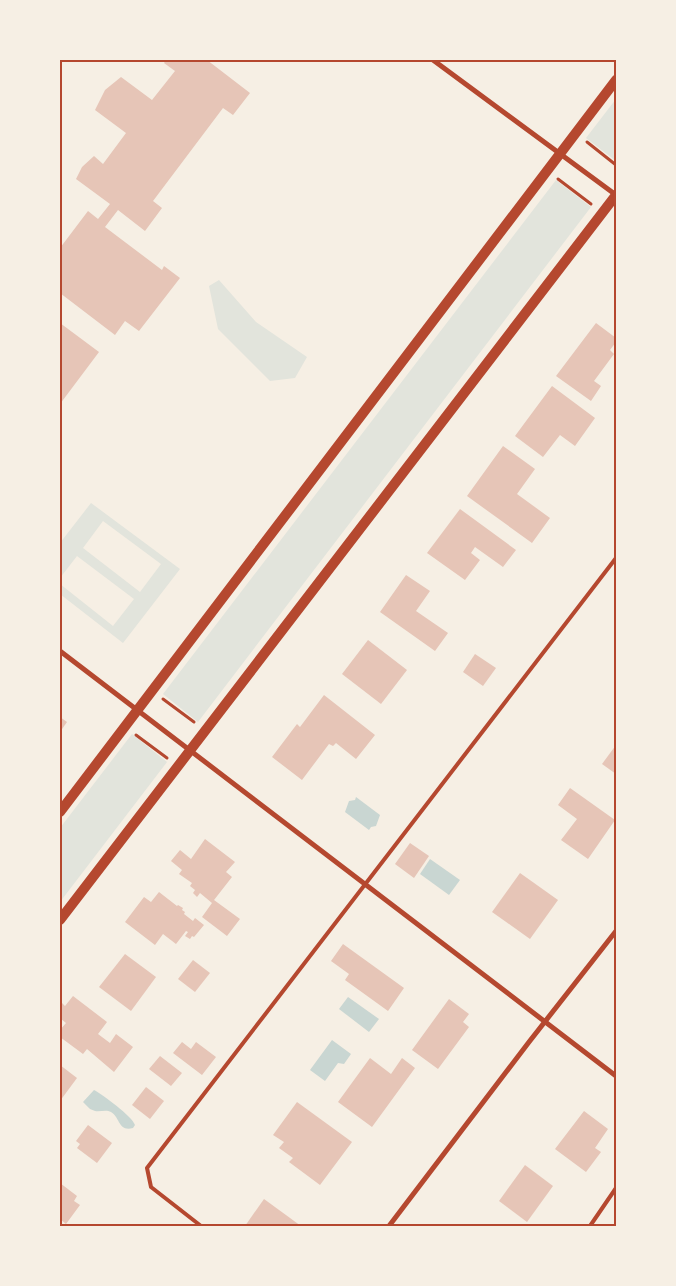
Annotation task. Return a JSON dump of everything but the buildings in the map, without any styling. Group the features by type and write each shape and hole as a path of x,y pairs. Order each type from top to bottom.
{"main road":[{"path":"60,812 616,80"},
{"path":"60,920 616,195"}],"street":[{"path":"433,60 616,195"},
{"path":"60,651 366,883 616,1076"},
{"path":"389,1226 616,931"}],"lane":[{"path":"201,1226 151,1187 147,1168 616,558"},
{"path":"590,1226 616,1188"}],"path":[{"path":"585,140 616,165"},
{"path":"557,178 594,206"},
{"path":"161,697 196,724"},
{"path":"134,734 169,760"}],"shaded area":[{"path":"616,99 616,161 586,138"},
{"path":"556,180 591,207 198,722 163,694"},
{"path":"219,280 256,322 307,357 295,378 270,381 218,329 209,286"},
{"path":"91,503 180,569 123,643 60,594 60,584 113,626 134,599 77,556 60,578 60,543","holes":["103,521 161,564 140,592 83,548"]},
{"path":"132,734 167,762 60,902 60,828"},
{"path":"356,797 380,815 376,826 371,827 369,830 345,812 349,801 355,800"},
{"path":"430,859 460,880 449,895 420,874"},
{"path":"348,997 379,1019 369,1032 339,1009"},
{"path":"332,1040 351,1054 344,1064 338,1063 325,1081 310,1070"},
{"path":"94,1090 129,1116 135,1125 133,1128 128,1129 122,1126 114,1114 109,1111 90,1109 83,1102"}]}
